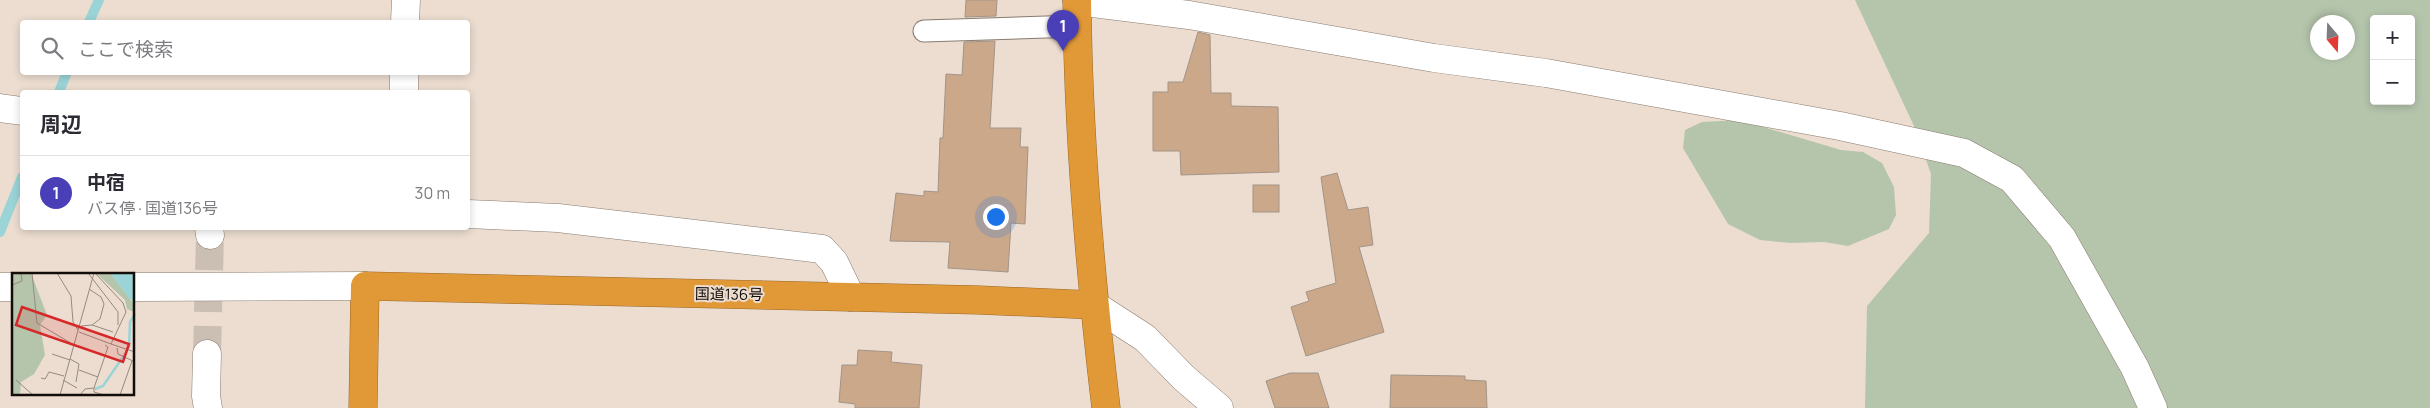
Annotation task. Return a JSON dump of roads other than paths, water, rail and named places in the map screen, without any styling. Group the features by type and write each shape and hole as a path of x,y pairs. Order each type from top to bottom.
{"highway":[{"path":"1077,9 1085,195 1094,305 1106,408"},
{"path":"364,408 365,286"},
{"name":"国道136号","path":"365,286 851,297 1094,305"}],"street":[{"path":"405,20 406,0"},
{"path":"1077,9 1190,15 1434,58 1546,73 1840,126 1964,153 2012,180 2062,238 2135,368 2153,408"},
{"path":"404,75 404,90"},
{"path":"0,108 20,111"},
{"path":"470,214 558,218 822,249 834,262 851,297"},
{"path":"135,287 365,286"},
{"path":"1094,305 1145,338 1184,378 1219,408"},
{"path":"207,354 206,396 208,408"}],"lane":[{"path":"924,31 1077,9"}],"waterway":[{"path":"90,20 99,0"},
{"path":"60,90 66,75"},
{"path":"0,232 20,182"}],"tunnel":[{"path":"207,354 210,235"}],"place":[{"name":"中宿","path":"1063,51"}]}
